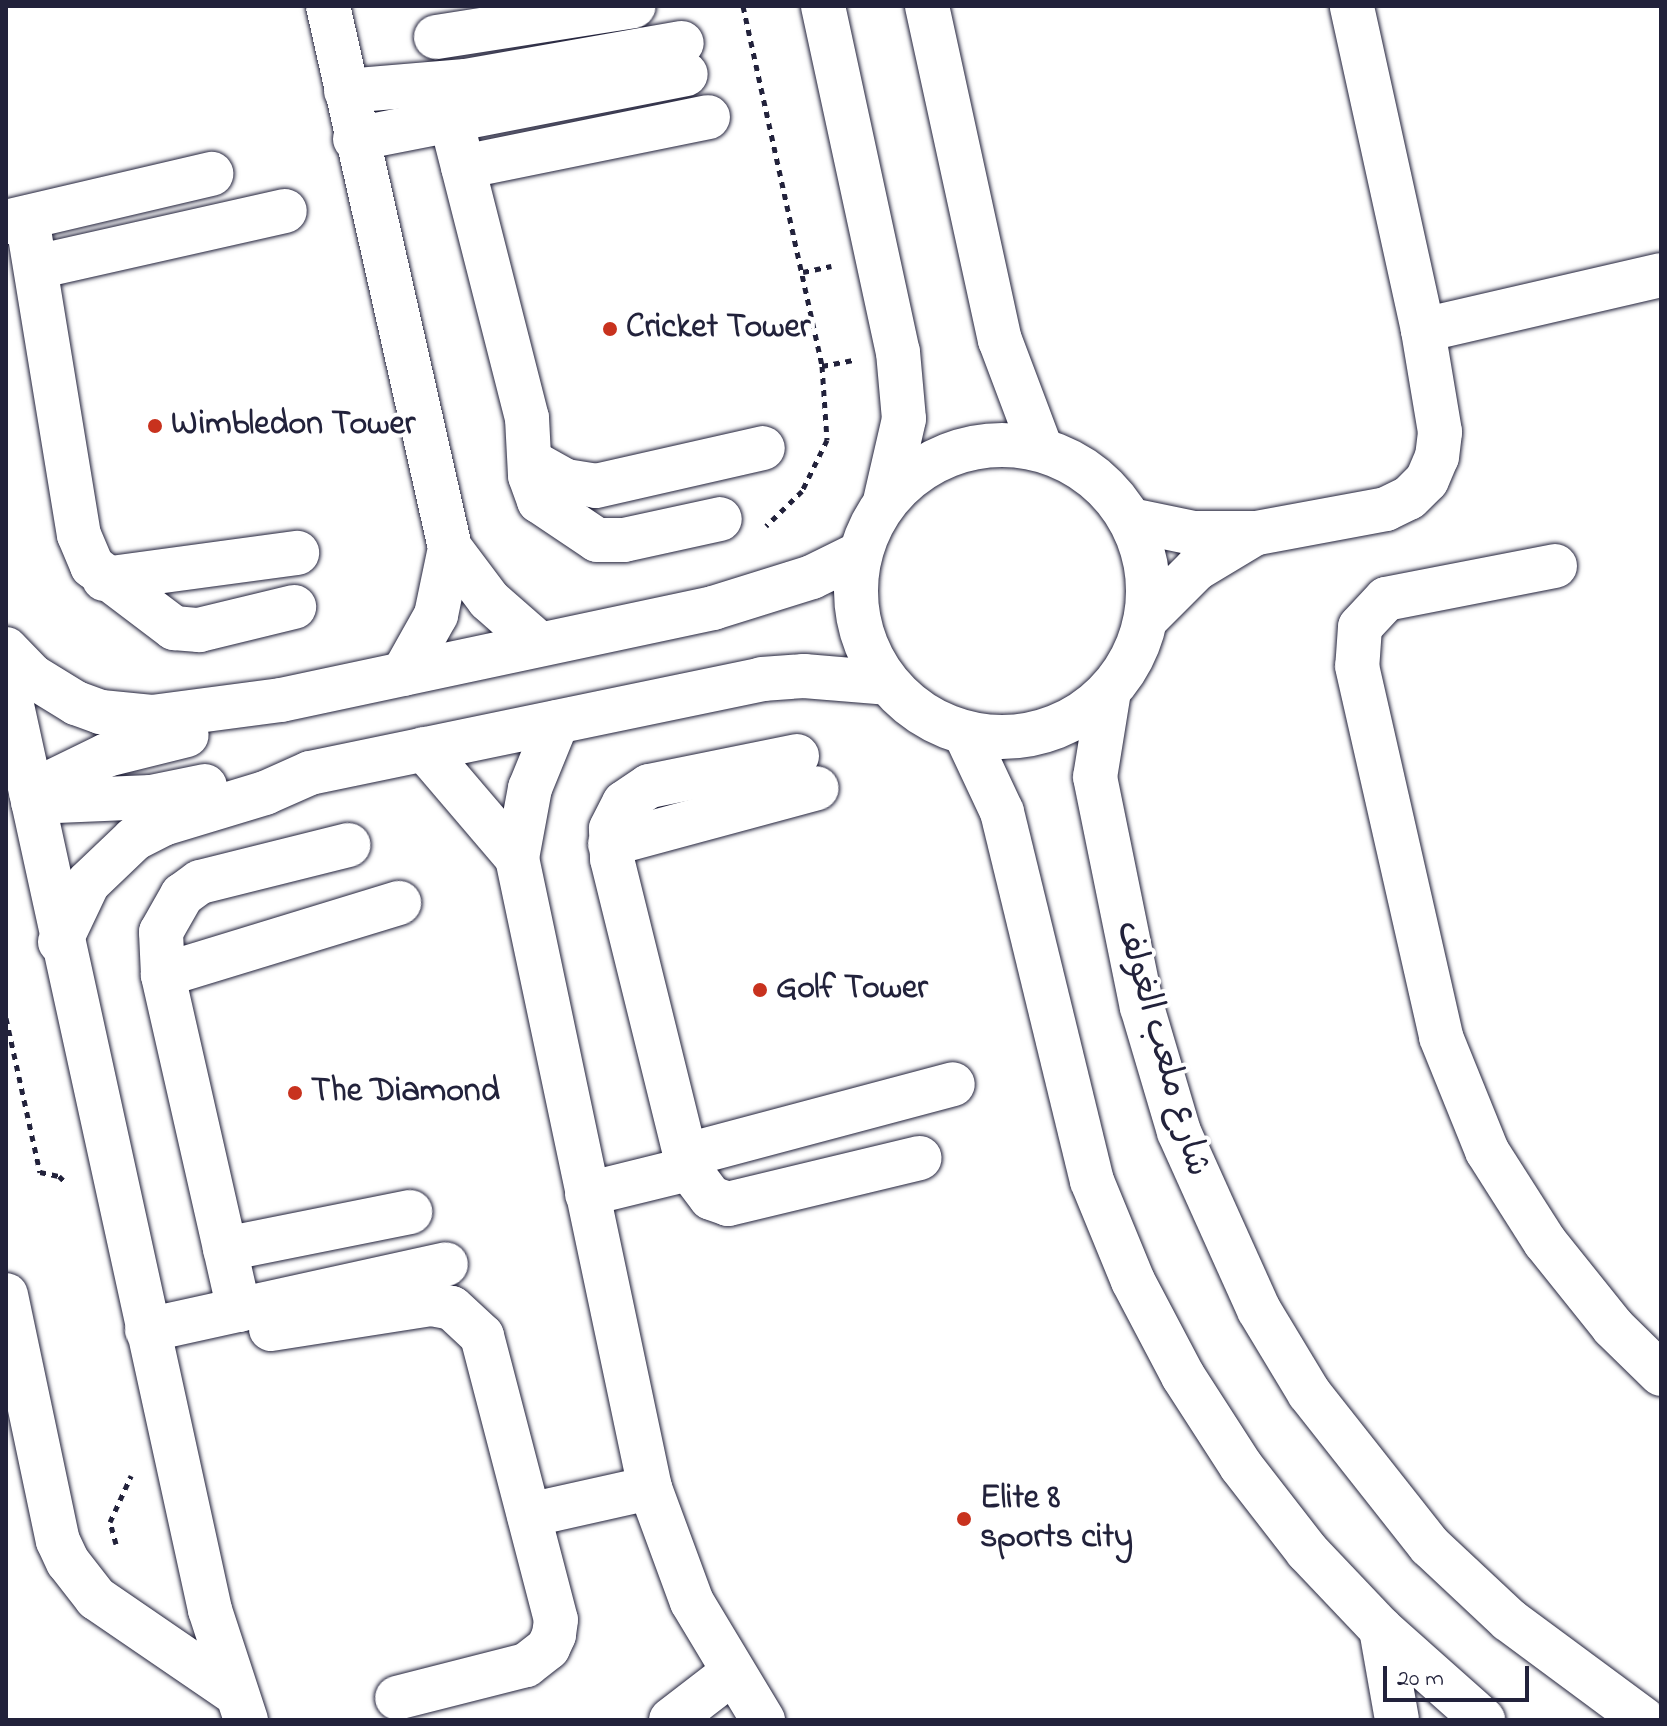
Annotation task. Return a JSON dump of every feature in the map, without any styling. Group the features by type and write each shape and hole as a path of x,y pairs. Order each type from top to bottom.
{"street":[{"path":"328,6 355,139 450,548 489,600 538,643"},
{"path":"634,6 432,22 463,167 527,418 530,461 539,501 597,540 624,540 720,519"},
{"path":"823,6 898,352 904,419 885,501 859,554 858,622 869,655 887,683 935,723 965,733 1004,738 1043,732 1079,716 1109,691 1133,657 1147,618 1149,578 1131,520 1091,473 1041,449 998,444 956,451 917,471 885,501"},
{"path":"927,6 1000,340 1041,449"},
{"path":"1131,520 1193,533 1257,533 1386,509 1409,498 1427,480 1437,457 1440,432 1423,330 1352,6"},
{"path":"355,139 448,102 684,59"},
{"path":"346,91 448,102"},
{"path":"463,167 708,117"},
{"path":"211,174 16,220 36,267 79,535 104,579 162,622 186,630 294,607"},
{"path":"36,267 285,211"},
{"path":"1423,330 1661,275"},
{"path":"530,461 566,481 596,486 763,448"},
{"path":"1147,618 1196,569 1257,533"},
{"path":"403,674 436,615 450,548"},
{"path":"104,579 297,553"},
{"path":"6,649 53,692 101,712 152,717 281,700 713,608 781,587 859,554"},
{"path":"1555,566 1386,599 1360,627 1357,666 1441,1037 1487,1151 1545,1242 1613,1327 1661,1374"},
{"path":"32,797 151,797 262,773 310,773 762,679 818,677 887,683"},
{"path":"6,678 60,942 210,1610 241,1706"},
{"name":"شارع ملعب الغولف","path":"1109,691 1095,777 1142,1007 1179,1132 1259,1310 1309,1393 1430,1546 1509,1620 1644,1720"},
{"path":"32,797 107,755 238,724 281,700"},
{"path":"557,722 530,788 517,858 650,1488 692,1602 763,1720"},
{"path":"965,733 1002,812 1092,1181 1133,1281 1183,1376 1241,1466 1307,1551 1381,1629 1483,1720"},
{"path":"424,749 517,858"},
{"path":"807,772 649,786 624,803 610,844 688,1162 698,1186 728,1204 920,1158"},
{"path":"60,942 88,883 134,839 163,824 265,793 310,773"},
{"path":"255,1320 225,1249 163,975 161,932 182,895 200,882 348,845"},
{"path":"163,975 399,903"},
{"path":"587,1194 953,1084"},
{"path":"225,1249 410,1212"},
{"path":"255,1320 446,1264"},
{"path":"147,1330 431,1304 470,1319 482,1336 556,1620 548,1648 526,1665 397,1698"},
{"path":"8,1317 58,1541 68,1562 96,1598 241,1706"},
{"path":"529,1515 650,1488"},
{"path":"1381,1629 1397,1720"},
{"path":"671,1720 732,1673"}],"path":[{"path":"743,6 822,366 827,440 802,491 763,529 781,587"},
{"path":"6,1018 40,1172 59,1176 77,1195"},
{"path":"118,1550 110,1522 132,1473"}],"place":[{"name":"Cricket Tower","path":"610,329"},
{"name":"Wimbledon Tower","path":"155,426"},
{"name":"Golf Tower","path":"760,990"},
{"name":"The Diamond","path":"295,1093"},
{"name":"Elite 8 sports city","path":"964,1519"}]}
